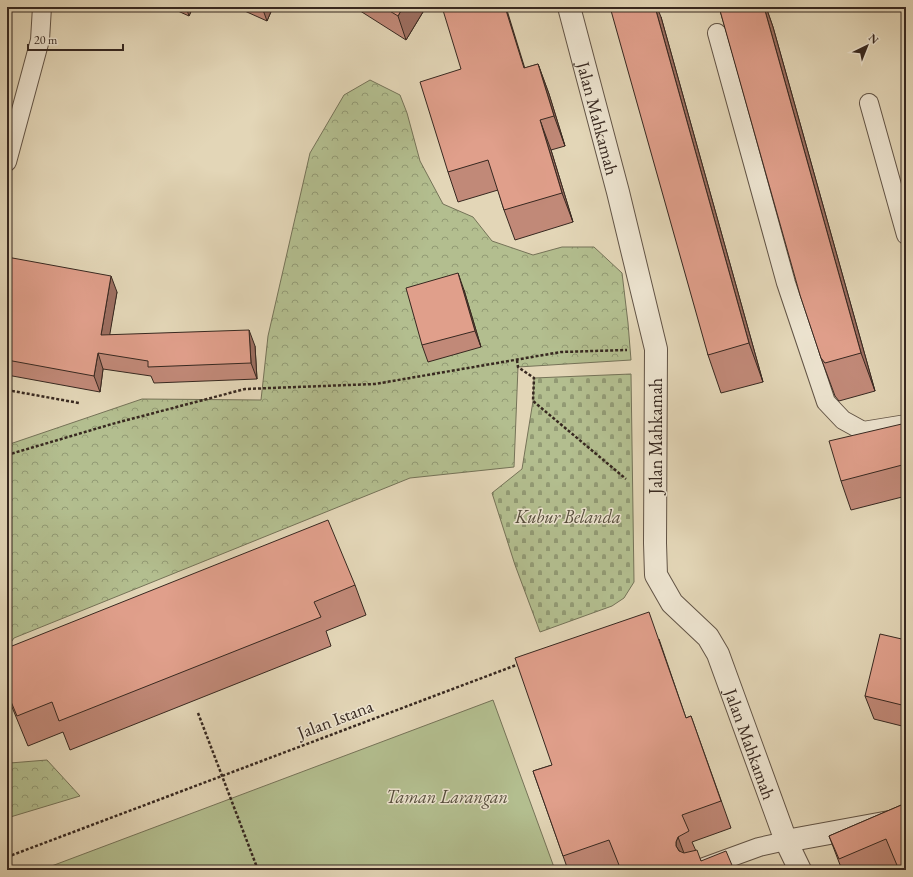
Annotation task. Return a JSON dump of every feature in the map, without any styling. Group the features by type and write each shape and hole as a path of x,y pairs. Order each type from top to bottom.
{"street":[{"name":"Jalan Mahkamah","path":"569,7 618,192 656,349 656,575 672,603 708,637 718,654 786,841 800,870"},
{"path":"786,841 906,819"}],"lane":[{"path":"7,162 40,40 42,7"},
{"path":"717,33 786,283 826,402 843,420 863,431 906,424"},
{"path":"869,104 906,235"},
{"path":"696,870 759,847 786,841"}],"path":[{"path":"7,456 112,424 245,389 375,384 561,352 656,349"},
{"path":"517,360 518,367 534,378 533,401 633,484 655,484"},
{"path":"7,390 79,403"},
{"name":"Jalan Istana","path":"7,857 521,663"},
{"path":"198,713 258,870"}],"green space":[{"path":"370,80 400,95 407,113 420,161 443,204 473,217 492,241 533,255 562,247 594,247 622,273 631,360 518,367 514,467 410,478 14,638 7,648 7,445 142,399 261,400 268,336 310,153 344,95"},
{"name":"Kubur Belanda","path":"631,374 634,582 624,598 612,606 540,632 515,565 492,493 522,469 533,401 534,378"},
{"name":"Taman Larangan","path":"493,700 555,870 41,870"},
{"path":"7,757 10,763 47,760 80,796 7,818"}],"building":[{"path":"383,7 403,7 398,16"},
{"path":"442,7 505,7 524,68 538,64 554,116 540,120 562,193 504,210 488,160 448,172 420,82 461,69"},
{"path":"610,7 655,7 749,343 708,355"},
{"path":"719,7 764,7 861,353 825,363 821,358 800,295"},
{"path":"7,257 111,276 101,335 249,330 251,363 148,367 148,361 98,353 94,376 7,360"},
{"path":"458,273 475,331 422,345 406,288"},
{"path":"906,423 906,464 841,481 829,441"},
{"path":"328,520 355,585 314,602 321,617 59,721 52,702 17,716 7,692 7,648"},
{"path":"906,531 906,546 902,532"},
{"path":"649,612 686,718 691,716 721,801 682,815 689,831 678,837 676,846 679,851 684,853 697,850 701,861 726,851 734,870 621,870 609,840 563,856 533,771 552,765 515,658"},
{"path":"880,634 906,640 906,706 865,696"},
{"path":"906,803 906,870 899,870 886,839 839,859 829,836"}]}
